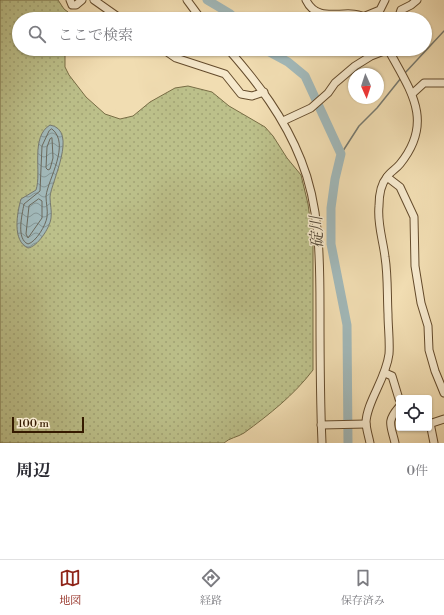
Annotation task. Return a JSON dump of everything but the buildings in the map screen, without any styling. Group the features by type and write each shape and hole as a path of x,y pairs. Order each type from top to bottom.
{"street":[{"path":"70,0 72,5 76,5 82,0"},
{"path":"94,0 111,12"},
{"path":"187,0 196,12"},
{"path":"306,0 315,12"},
{"path":"376,12 380,10 385,0"},
{"path":"400,12 401,10 411,6 417,0"},
{"path":"173,56 225,74 241,94 252,96 264,92"},
{"path":"234,56 264,92 283,121 302,161 309,185 318,230 322,443"},
{"path":"283,121 316,105 335,83 355,66 372,56"},
{"path":"370,443 366,424 367,413 385,373 389,353 385,258 378,220 381,193 387,177 399,166 412,149 416,137 418,120 412,94 392,56"},
{"path":"412,94 424,83 444,83"},
{"path":"387,177 400,187 414,217 415,266 421,303 428,326 429,350 435,371 444,393"},
{"path":"385,373 392,376 398,395"},
{"path":"395,443 390,424 391,417 396,411"},
{"path":"432,422 444,419"},
{"path":"321,425 366,424"},
{"path":"432,431 434,443"}],"green space":[{"path":"0,0 58,0 68,12 12,12 12,56 65,56 65,67 69,75 86,97 105,114 120,119 133,116 150,102 175,88 188,86 212,92 229,106 265,127 301,175 308,204 313,242 313,370 298,388 263,419 242,434 224,443 0,443"}],"water":[{"path":"50,125 58,129 62,136 63,146 58,169 51,190 51,218 48,227 39,241 32,247 28,248 23,244 18,233 18,212 21,199 36,190 38,183 38,146 44,130"}],"waterway":[{"name":"碇川","path":"207,0 227,12"},
{"path":"432,44 444,31"},
{"name":"碇川","path":"277,56 288,62 305,76 341,154 335,179 331,208 331,244 347,325 348,443"},
{"path":"404,74 421,56"},
{"path":"341,154 359,126 377,108 401,78"}]}
